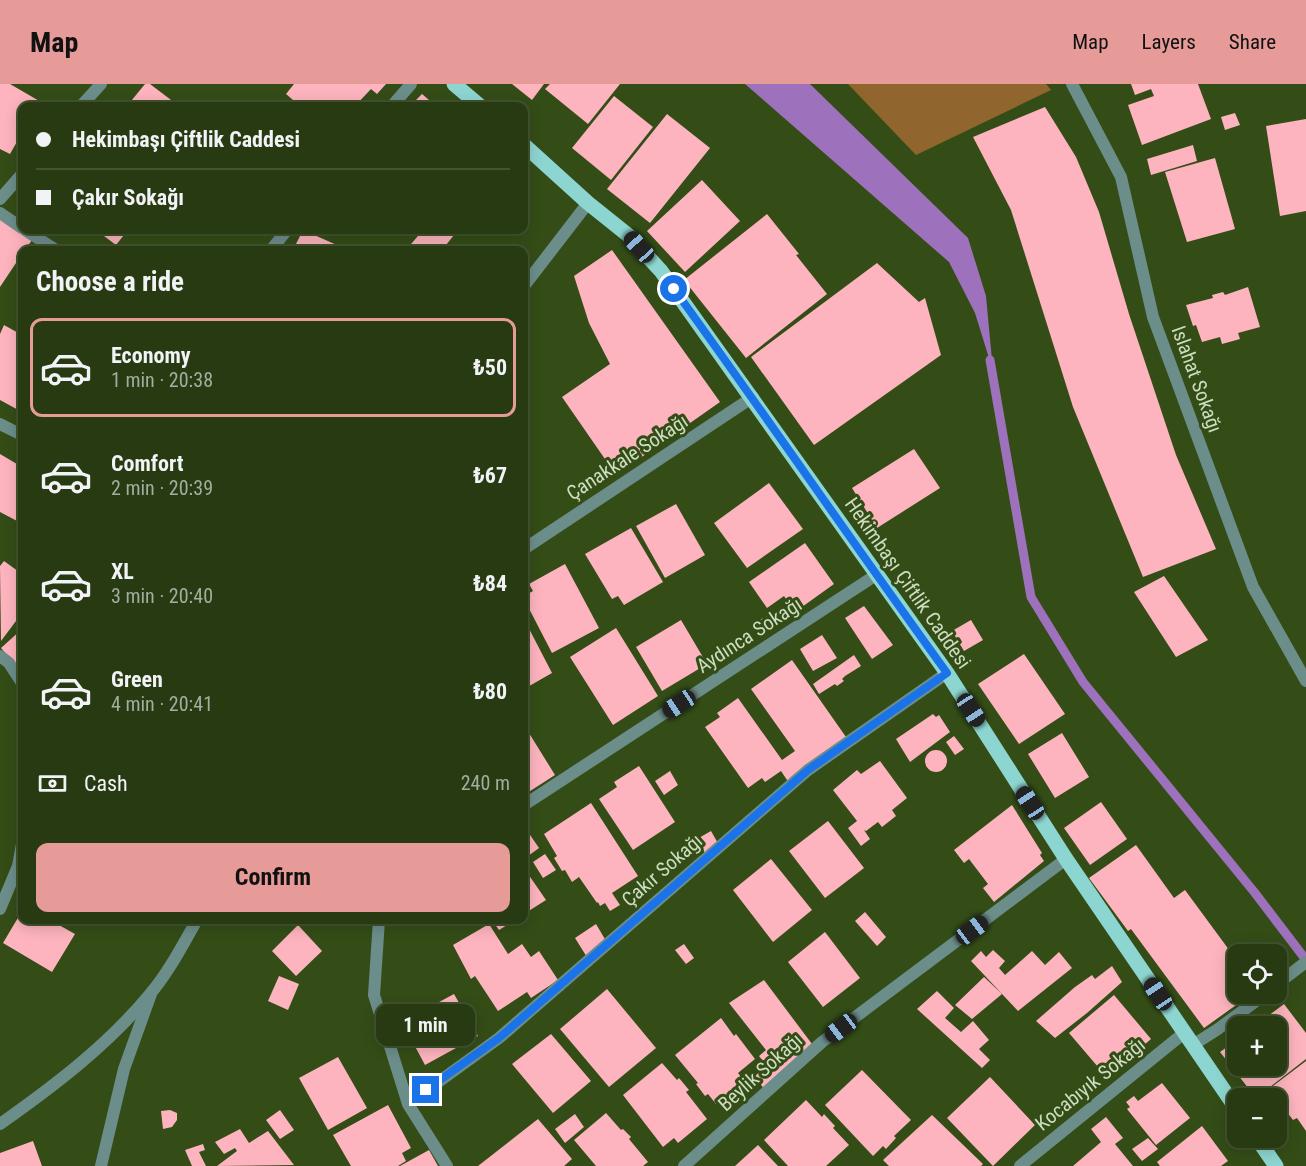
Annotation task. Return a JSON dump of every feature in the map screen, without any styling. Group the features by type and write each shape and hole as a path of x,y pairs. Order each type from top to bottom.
{"main road":[{"path":"454,84 475,102"},
{"name":"Hekimbaşı Çiftlik Caddesi","path":"528,149 628,235 661,271 947,673 1066,859 1227,1095"},
{"path":"1264,1148 1276,1166"}],"street":[{"path":"85,102 101,84"},
{"path":"395,102 411,84"},
{"name":"Islahat Sokağı","path":"1072,84 1121,177 1153,316 1253,586 1306,681"},
{"path":"0,199 18,179"},
{"path":"528,281 588,202"},
{"path":"0,213 18,225"},
{"path":"32,234 50,246"},
{"path":"274,246 284,234"},
{"name":"Çanakkale Sokağı","path":"528,546 753,398"},
{"path":"0,424 18,433"},
{"name":"Aydınca Sokağı","path":"528,802 876,575"},
{"path":"0,656 9,663 18,677"},
{"name":"Çakır Sokağı","path":"408,1104 499,1038 808,770 947,673"},
{"name":"Beylik Sokağı","path":"684,1166 822,1042 1066,859"},
{"path":"0,909 18,866"},
{"path":"0,1124 50,1087 127,1020 152,993 195,924"},
{"path":"379,924 374,995 408,1104 447,1166"},
{"path":"1287,978 1306,962"},
{"path":"101,1166 124,1069 152,993"},
{"name":"Kocabıyık Sokağı","path":"1020,1166 1188,1039 1218,1029 1252,1004"}],"shaded area":[{"path":"745,84 810,84 968,238 986,296 993,371 975,313 949,262"},
{"path":"848,84 1046,84 1051,90 916,155"}],"building":[{"path":"0,84 10,84 41,102 18,102 18,140 10,154 0,149"},
{"path":"145,84 150,84 174,102 130,102"},
{"path":"294,84 386,84 377,94 371,89 359,102 295,102 286,94"},
{"path":"512,84 544,84 532,100"},
{"path":"550,84 620,84 588,124 545,89"},
{"path":"1131,84 1198,84 1211,119 1142,145 1128,105 1154,96 1151,89 1135,95"},
{"path":"422,94 431,102 414,102"},
{"path":"614,96 653,127 611,180 572,148"},
{"path":"1045,107 1076,157 1099,212 1129,314 1176,455 1216,549 1143,577 1073,407 1011,210 973,137"},
{"path":"1235,113 1240,125 1225,130 1221,117"},
{"path":"667,114 710,148 650,223 607,189"},
{"path":"1306,119 1306,211 1280,216 1266,126"},
{"path":"1193,145 1197,161 1151,175 1147,159"},
{"path":"1215,158 1235,229 1187,242 1165,172"},
{"path":"702,180 740,221 685,272 647,231"},
{"path":"767,214 827,294 746,358 684,280"},
{"path":"0,218 18,230 18,234 23,234 32,240 28,246 18,246 18,260 0,287"},
{"path":"101,234 125,234 116,245"},
{"path":"301,234 312,234 339,246 295,246"},
{"path":"420,234 455,234 445,246 409,246"},
{"path":"612,250 720,402 616,475 562,397 610,364 589,323 574,276"},
{"path":"877,263 919,302 925,298 941,355 814,445 751,357"},
{"path":"1248,287 1260,327 1238,333 1240,339 1222,344 1220,337 1202,342 1196,325 1193,326 1186,305 1213,298 1212,295 1223,292 1225,295"},
{"path":"4,325 18,333 18,410 0,400 0,334"},
{"path":"914,449 940,488 877,528 852,488"},
{"path":"0,454 18,465 18,521 0,512"},
{"path":"769,483 803,529 747,568 714,523"},
{"path":"676,504 705,555 665,578 636,526"},
{"path":"631,528 663,582 624,605 618,596 612,599 585,554"},
{"path":"805,543 834,584 795,612 784,596 767,608 749,582"},
{"path":"4,561 18,571 18,618 1,641 0,566"},
{"path":"565,564 599,628 552,653 528,607 528,594 533,591 529,584"},
{"path":"1164,576 1208,640 1176,657 1134,592"},
{"path":"864,606 893,645 872,659 845,618"},
{"path":"777,611 784,623 765,633 758,621"},
{"path":"681,620 707,664 662,691 636,647"},
{"path":"971,620 983,640 964,651 952,631"},
{"path":"528,627 552,673 528,687"},
{"path":"616,628 658,696 613,725 570,657"},
{"path":"18,633 18,667 1,648"},
{"path":"822,635 837,658 813,671 800,649"},
{"path":"1024,654 1065,714 1019,744 978,684"},
{"path":"854,655 861,666 845,676 842,679 844,681 837,686 835,684 819,694 813,684"},
{"path":"792,660 846,737 791,786 781,771 765,782 762,778 748,788 705,727 720,717 717,713 738,698 782,760 795,751 751,689"},
{"path":"933,714 936,717 939,715 950,732 910,762 896,739"},
{"path":"528,731 555,775 528,792"},
{"path":"1062,733 1089,777 1055,798 1028,754"},
{"path":"954,736 964,749 955,755 946,742"},
{"path":"936,750 944,753 947,761 944,769 936,772 928,769 925,761 928,753"},
{"path":"880,761 907,798 892,810 896,816 882,827 878,822 866,831 864,830 870,839 861,846 848,828 857,821 833,790 857,770 861,774"},
{"path":"639,766 675,822 633,850 599,799 617,787 614,782"},
{"path":"670,771 678,785 664,795 655,781"},
{"path":"1101,802 1127,839 1090,865 1064,828"},
{"path":"591,803 638,876 612,893 620,905 610,911 605,903 600,906 597,903 579,877 572,882 565,870 562,871 554,858 557,856 544,834"},
{"path":"1012,805 1042,853 1040,855 1044,861 994,902 983,888 988,884 969,859 964,863 954,850"},
{"path":"828,821 864,868 825,898 789,851"},
{"path":"711,831 719,845 705,853 697,839"},
{"path":"528,832 539,848 528,856"},
{"path":"1136,845 1174,898 1185,890 1227,947 1227,1004 1238,1004 1204,1028 1131,929 1128,931 1089,878"},
{"path":"545,854 556,870 543,878 533,862"},
{"path":"771,859 812,910 773,942 733,890"},
{"path":"528,874 546,900 528,911"},
{"path":"865,912 886,937 877,946 855,921"},
{"path":"18,918 18,924 57,924 75,934 52,972 3,943"},
{"path":"489,924 508,954 522,944 531,957 539,951 558,980 531,998 527,992 498,1011 475,976 471,979 453,945"},
{"path":"495,924 509,924 499,930"},
{"path":"596,924 609,946 590,962 575,938"},
{"path":"298,925 322,951 296,976 272,951"},
{"path":"825,932 860,978 823,1007 788,962"},
{"path":"684,944 694,958 686,964 675,950"},
{"path":"993,950 1005,961 999,968 1005,975 1032,951 1045,965 1059,952 1072,968 1018,1011 971,961 981,951 986,957"},
{"path":"1112,966 1122,982 1055,1038 1036,1021 1075,987 1092,975 1095,979"},
{"path":"279,976 299,984 288,1010 268,1001"},
{"path":"984,977 1002,994 972,1019 955,1005"},
{"path":"764,980 815,1048 764,1089 755,1076 767,1066 759,1056 766,1050 729,1003"},
{"path":"607,989 656,1048 609,1087 560,1029"},
{"path":"937,991 954,1008 945,1018 961,1032 973,1021 989,1040 979,1049 990,1060 982,1068 917,1009"},
{"path":"454,994 478,1036 425,1065 402,1022"},
{"path":"1114,995 1151,1039 1131,1056 1128,1053 1104,1074 1069,1033"},
{"path":"1284,1004 1306,1033 1306,1059 1287,1074 1287,1016 1268,1016"},
{"path":"721,1018 755,1059 738,1073 744,1081 716,1104 708,1094 705,1096 696,1084 698,1083 675,1055"},
{"path":"551,1034 591,1081 553,1113 512,1064"},
{"path":"1227,1047 1227,1061 1220,1052"},
{"path":"338,1057 367,1108 328,1130 299,1078"},
{"path":"1306,1061 1306,1131 1297,1118 1293,1120 1287,1112 1287,1088 1270,1088"},
{"path":"662,1063 689,1090 686,1092 707,1119 678,1143 674,1138 663,1147 623,1095"},
{"path":"862,1070 911,1120 894,1136 896,1138 886,1149 883,1146 873,1156 825,1105"},
{"path":"1239,1076 1284,1076 1269,1088 1248,1088"},
{"path":"990,1077 1035,1125 993,1166 947,1118"},
{"path":"1162,1083 1190,1118 1156,1145 1127,1109 1130,1107 1126,1102 1134,1096 1138,1101"},
{"path":"806,1100 822,1117 824,1114 849,1145 826,1166 788,1166 764,1140"},
{"path":"388,1105 411,1148 402,1153 406,1161 398,1166 351,1166 333,1135"},
{"path":"170,1110 177,1113 177,1120 172,1127 163,1129 161,1111"},
{"path":"280,1110 294,1130 280,1139 266,1120"},
{"path":"606,1113 621,1130 623,1129 631,1137 629,1139 648,1162 643,1166 596,1166 574,1140"},
{"path":"575,1114 584,1127 565,1143 555,1129"},
{"path":"932,1115 983,1164 981,1166 889,1166 883,1160"},
{"path":"1106,1117 1123,1138 1115,1144 1133,1166 1073,1166 1101,1142 1091,1129"},
{"path":"538,1119 572,1159 564,1166 478,1166"},
{"path":"1202,1126 1228,1161 1221,1166 1160,1166 1157,1162"},
{"path":"240,1129 249,1143 268,1131 294,1165 217,1166 237,1151 235,1148 224,1154 215,1142"},
{"path":"1148,1138 1158,1149 1142,1161 1132,1149"},
{"path":"33,1141 42,1166 0,1166 0,1153"},
{"path":"203,1144 205,1150 199,1152 206,1166 192,1166 185,1150"},
{"path":"758,1145 778,1166 735,1166"},
{"path":"429,1150 438,1166 400,1166"}],"waterway":[{"path":"990,360 1031,597 1083,682 1255,893 1306,960"}],"route":[{"path":"426,1090 499,1038 808,770 947,673 674,289"}]}
